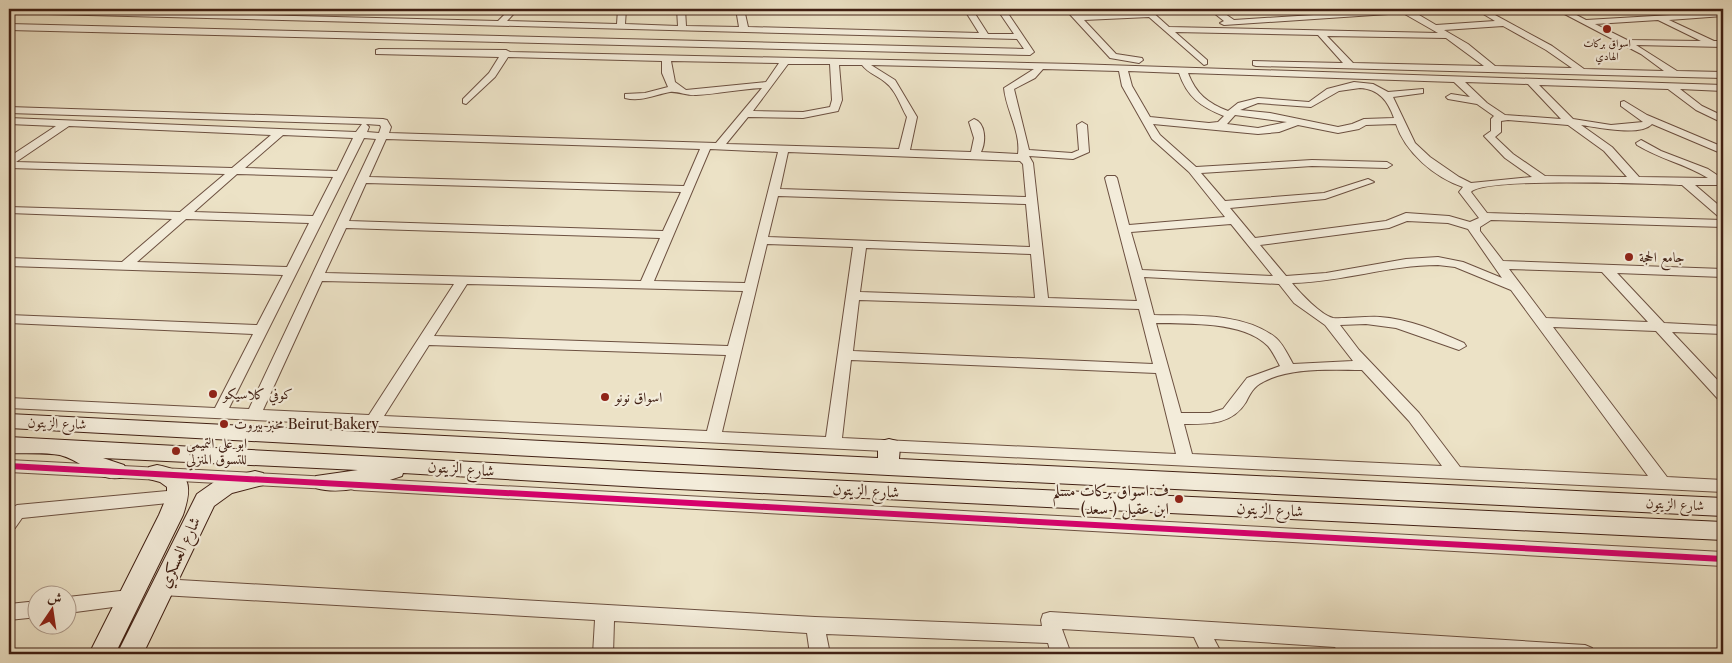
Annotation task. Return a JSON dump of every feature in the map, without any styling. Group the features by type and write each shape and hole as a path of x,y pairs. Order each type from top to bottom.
{"main road":[{"name":"شارع الزيتون","path":"9,421 112,417 402,431 597,452 664,456 888,457 1723,507"},
{"name":"شارع الزيتون","path":"9,445 429,466 588,477 1723,531"},
{"path":"54,447 82,455 106,469 116,471"},
{"path":"588,477 598,474 607,462 604,456 597,452"},
{"path":"658,480 652,477 649,471 651,465 664,456"},
{"path":"324,482 353,480 399,469 429,466"},
{"name":"شارع العسكري","path":"102,654 175,506 178,484 174,479 157,473"},
{"name":"شارع العسكري","path":"130,654 196,515 205,500 214,492 226,486 255,478"},
{"path":"175,506 193,501 198,506 196,515"}],"street":[{"path":"180,32 212,9"},
{"path":"322,19 337,9"},
{"path":"382,21 397,9"},
{"path":"500,24 514,9"},
{"path":"621,27 622,9"},
{"path":"667,43 679,28 681,9"},
{"path":"740,9 744,30"},
{"path":"766,9 800,9 917,20 985,36 1020,37"},
{"path":"968,9 985,36"},
{"path":"10,27 1030,52 1001,9"},
{"path":"1069,9 1116,58 1204,62 1723,75"},
{"path":"1213,9 1233,23"},
{"path":"1298,9 1311,17"},
{"path":"1479,9 1567,60 1583,72"},
{"path":"1559,9 1625,42 1675,74"},
{"path":"1167,28 1404,10 1481,57 1493,69"},
{"path":"9,11 744,30 917,20"},
{"path":"10,27 42,11"},
{"path":"1078,18 1148,11 1204,62"},
{"path":"1714,14 1723,18"},
{"path":"1586,22 1723,14"},
{"path":"1342,15 1370,35"},
{"path":"1658,18 1719,44"},
{"path":"1264,20 1280,33"},
{"path":"382,36 402,21"},
{"path":"1435,28 1505,23"},
{"path":"1167,28 1280,33 1449,36"},
{"path":"1321,34 1351,66"},
{"path":"1625,42 1719,44"},
{"path":"379,52 506,53 784,62 1123,69 1723,88"},
{"path":"466,101 492,75 506,53"},
{"path":"666,58 665,75 674,88 684,93 769,85"},
{"path":"646,284 688,189 713,146 769,85 784,62"},
{"path":"744,114 814,114 827,113 835,109 837,100 834,63"},
{"path":"865,63 872,73 888,78 912,117 904,152"},
{"path":"1040,67 1029,79 1014,84 1009,88 1009,99 1025,148 1023,155 1028,163 1042,302"},
{"path":"1123,69 1127,86 1156,137 1193,170 1221,205 1236,220 1299,300 1330,322 1366,365 1414,417 1456,474"},
{"path":"1184,71 1186,81 1204,105 1231,114 1299,121 1338,130 1355,127 1364,122 1399,121"},
{"path":"1327,75 1342,88"},
{"path":"1456,79 1479,101 1503,118"},
{"path":"1531,82 1570,122 1608,150 1624,165 1634,180"},
{"path":"1217,125 1222,125 1231,114 1250,102 1266,101 1312,104 1319,102 1327,93 1342,88 1360,85 1369,86 1387,95 1395,102 1399,121 1407,140 1415,150 1450,176 1470,186 1490,183 1522,183 1542,178 1722,182"},
{"path":"1671,87 1699,108 1723,120"},
{"path":"628,96 645,96 674,88"},
{"path":"1387,95 1420,91"},
{"path":"1451,97 1479,101"},
{"path":"1624,104 1650,120 1723,151"},
{"path":"9,110 368,120 383,122 386,127 253,416"},
{"path":"1542,178 1509,156 1489,136 1496,132 1494,123 1496,119 1590,122 1600,126 1621,128 1646,125 1650,120"},
{"path":"219,414 368,120"},
{"path":"1148,120 1217,125 1259,131 1288,127 1299,121"},
{"path":"9,121 382,136 1073,156 1084,152 1082,125"},
{"path":"9,163 69,122"},
{"path":"974,122 980,136 980,145 976,154"},
{"path":"125,266 280,131"},
{"path":"1641,143 1657,154 1704,171 1722,182"},
{"path":"713,438 784,148"},
{"path":"9,163 340,174"},
{"path":"1193,170 1312,163 1387,165"},
{"path":"1111,178 1186,461"},
{"path":"362,180 688,189"},
{"path":"1684,181 1723,215"},
{"path":"1221,205 1325,196 1368,182"},
{"path":"1470,186 1465,192 1485,216 1723,223"},
{"path":"773,192 1032,201"},
{"path":"9,210 317,220"},
{"path":"9,221 24,210"},
{"path":"1472,227 1485,221 1485,216"},
{"path":"1252,242 1371,226 1406,217 1449,220 1472,227 1662,483"},
{"path":"1124,229 1236,220"},
{"path":"342,224 668,235"},
{"path":"761,240 1037,251"},
{"path":"833,444 860,244"},
{"path":"1136,273 1284,280 1313,278 1419,262 1438,261 1459,264 1496,282 1516,287"},
{"path":"9,262 291,271"},
{"path":"1500,265 1723,273"},
{"path":"1606,269 1723,394"},
{"path":"317,277 750,286"},
{"path":"372,422 463,280"},
{"path":"853,296 1042,302 1146,312 1226,324 1258,332 1272,341 1289,370"},
{"path":"9,319 262,330"},
{"path":"1330,322 1355,320 1387,321 1416,327 1459,346"},
{"path":"1543,322 1723,330"},
{"path":"424,340 734,351"},
{"path":"845,355 1162,369"},
{"path":"1175,419 1218,417 1230,412 1246,386 1258,378 1289,370 1366,365"},
{"path":"9,403 112,417 219,414 372,422 402,431 713,438 833,444 888,457 1186,461 1723,486"},
{"path":"9,466 1723,559"},
{"path":"11,516 175,506"},
{"path":"162,587 815,624 1055,635"},
{"path":"78,604 129,598"},
{"path":"9,612 28,610"},
{"path":"603,654 606,612"},
{"path":"1061,654 1050,620 1200,630 1345,646 1585,654"},
{"path":"815,624 820,654"},
{"path":"1200,630 1212,654"}],"cycle path":[{"path":"9,466 1723,559"}],"place":[{"name":"اسواق بركات الهادي","path":"1607,29"},
{"name":"جامع الحجة","path":"1629,257"},
{"name":"كوفي كلاسيكو","path":"213,394"},
{"name":"اسواق نونو","path":"605,397"},
{"name":"مخبز بيروت Beirut Bakery","path":"224,424"},
{"name":"ابو علي التميمي للتسوق المنزلي","path":"176,451"},
{"name":"ف اسواق بركات مسلم ابن عقيل ( سعد)","path":"1179,499"}]}
